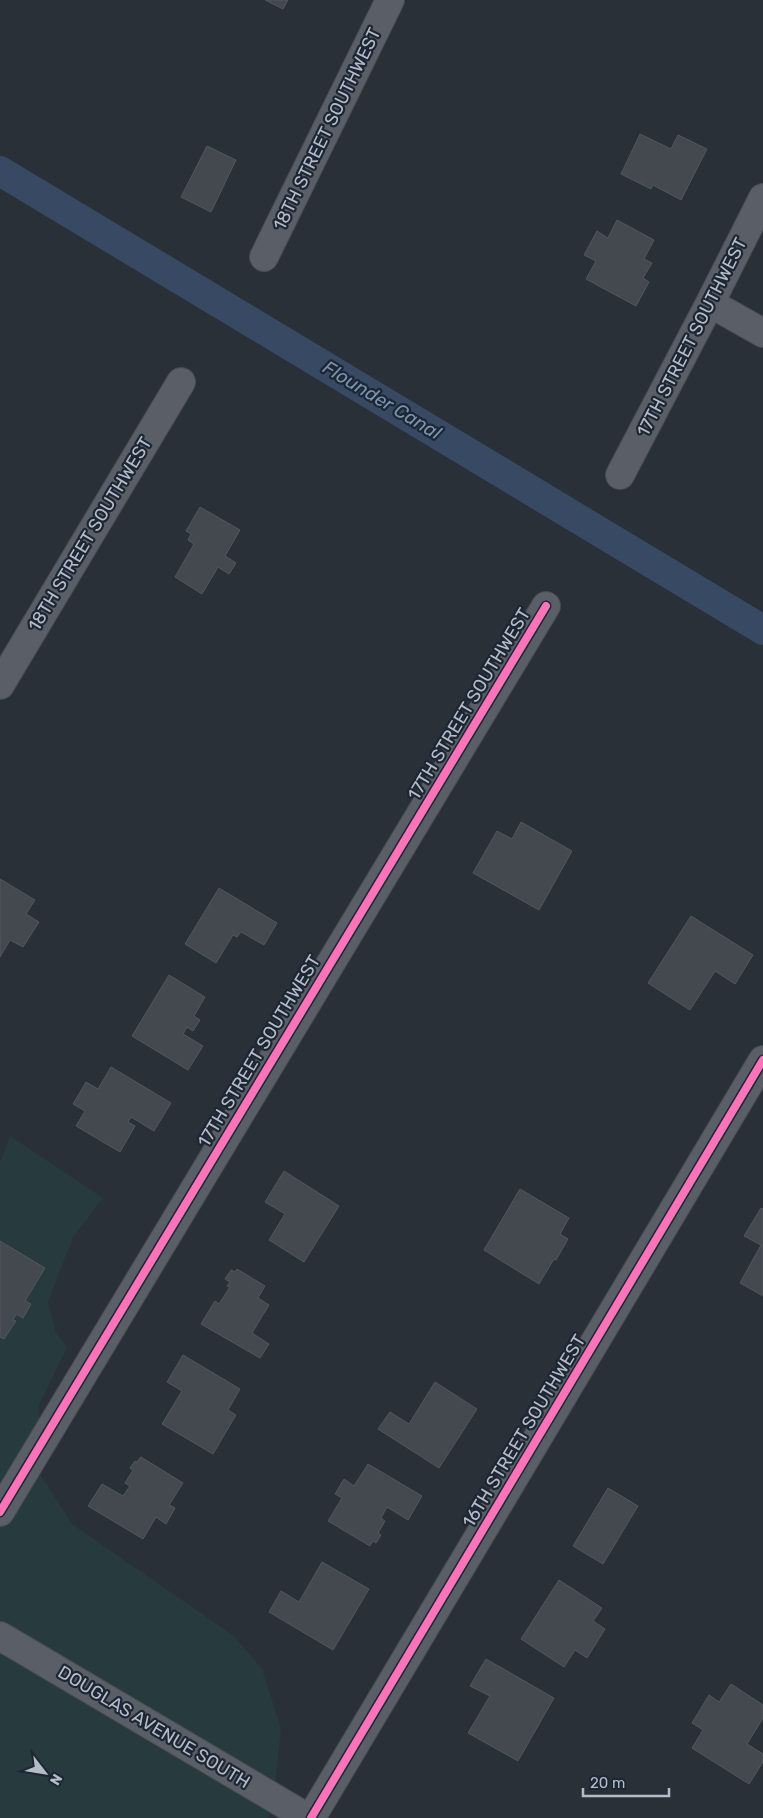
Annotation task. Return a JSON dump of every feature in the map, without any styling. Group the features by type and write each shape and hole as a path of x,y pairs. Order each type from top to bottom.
{"street":[{"name":"18TH STREET SOUTHWEST","path":"264,257 390,0"},
{"name":"17TH STREET SOUTHWEST","path":"620,475 763,198"},
{"path":"710,303 763,333"},
{"name":"18TH STREET SOUTHWEST","path":"0,685 181,382"},
{"name":"17TH STREET SOUTHWEST","path":"0,1512 546,606"},
{"name":"16TH STREET SOUTHWEST","path":"310,1818 763,1060"},
{"name":"DOUGLAS AVENUE SOUTH","path":"0,1636 310,1818"}],"green space":[{"path":"10,1136 103,1198 73,1237 48,1302 56,1333 67,1347 39,1405 38,1471 72,1524 234,1636 262,1669 281,1728 275,1789 268,1818 0,1818 0,1162"}],"building":[{"path":"265,0 288,0 283,9"},
{"path":"640,134 671,149 678,135 707,149 681,200 653,185 651,189 621,174"},
{"path":"207,146 236,160 211,212 181,197"},
{"path":"617,220 654,240 644,259 652,263 643,278 649,282 636,306 586,279 596,261 584,255 597,231 608,238"},
{"path":"200,507 240,530 225,556 236,563 229,574 218,567 202,594 175,577 194,544 188,540 191,534 186,531"},
{"path":"521,822 572,851 539,910 473,873 497,831 512,839"},
{"path":"0,879 35,900 26,914 39,922 23,947 10,940 0,957"},
{"path":"219,888 277,923 264,945 241,932 237,937 233,935 216,963 185,944"},
{"path":"691,916 753,955 735,984 715,971 690,1010 648,983"},
{"path":"169,975 205,997 194,1016 200,1020 193,1031 187,1027 183,1034 203,1046 188,1070 132,1036"},
{"path":"111,1067 171,1103 154,1131 131,1117 128,1122 135,1126 120,1152 76,1126 85,1111 73,1104 86,1082 98,1089"},
{"path":"284,1171 339,1206 304,1262 269,1240 285,1214 265,1202"},
{"path":"520,1189 569,1218 560,1234 568,1239 539,1284 484,1250"},
{"path":"761,1208 763,1209 763,1296 740,1283 761,1245 744,1236"},
{"path":"0,1241 45,1268 25,1301 31,1304 23,1318 16,1314 13,1320 16,1321 4,1339 0,1337"},
{"path":"237,1269 265,1286 258,1298 269,1305 252,1333 269,1344 260,1358 201,1324 215,1301 219,1304 230,1287 227,1286 230,1282 225,1279 231,1270 235,1272"},
{"path":"183,1355 240,1389 228,1410 236,1415 213,1454 162,1424 182,1391 167,1382"},
{"path":"435,1382 477,1409 439,1468 378,1429 390,1412 409,1424"},
{"path":"141,1457 183,1483 169,1505 175,1508 166,1524 156,1517 143,1539 88,1506 102,1484 123,1496 130,1486 125,1483 133,1470 130,1468"},
{"path":"368,1464 422,1496 408,1520 387,1507 381,1518 385,1521 378,1533 381,1535 376,1543 373,1541 370,1546 328,1521 342,1498 335,1494 344,1479 354,1486"},
{"path":"608,1488 638,1506 603,1564 573,1546"},
{"path":"322,1562 369,1589 333,1650 269,1612 281,1591 299,1602"},
{"path":"559,1580 602,1608 593,1621 605,1629 587,1658 575,1650 564,1667 521,1639"},
{"path":"486,1659 554,1698 518,1761 468,1733 490,1696 470,1686"},
{"path":"731,1684 763,1705 763,1718 747,1744 763,1754 763,1762 749,1784 692,1748 703,1730 692,1723 709,1695 719,1702"}],"waterway":[{"name":"Flounder Canal","path":"0,171 763,630"}],"cycle path":[{"path":"0,1512 546,606"},
{"path":"311,1818 763,1060"}]}
